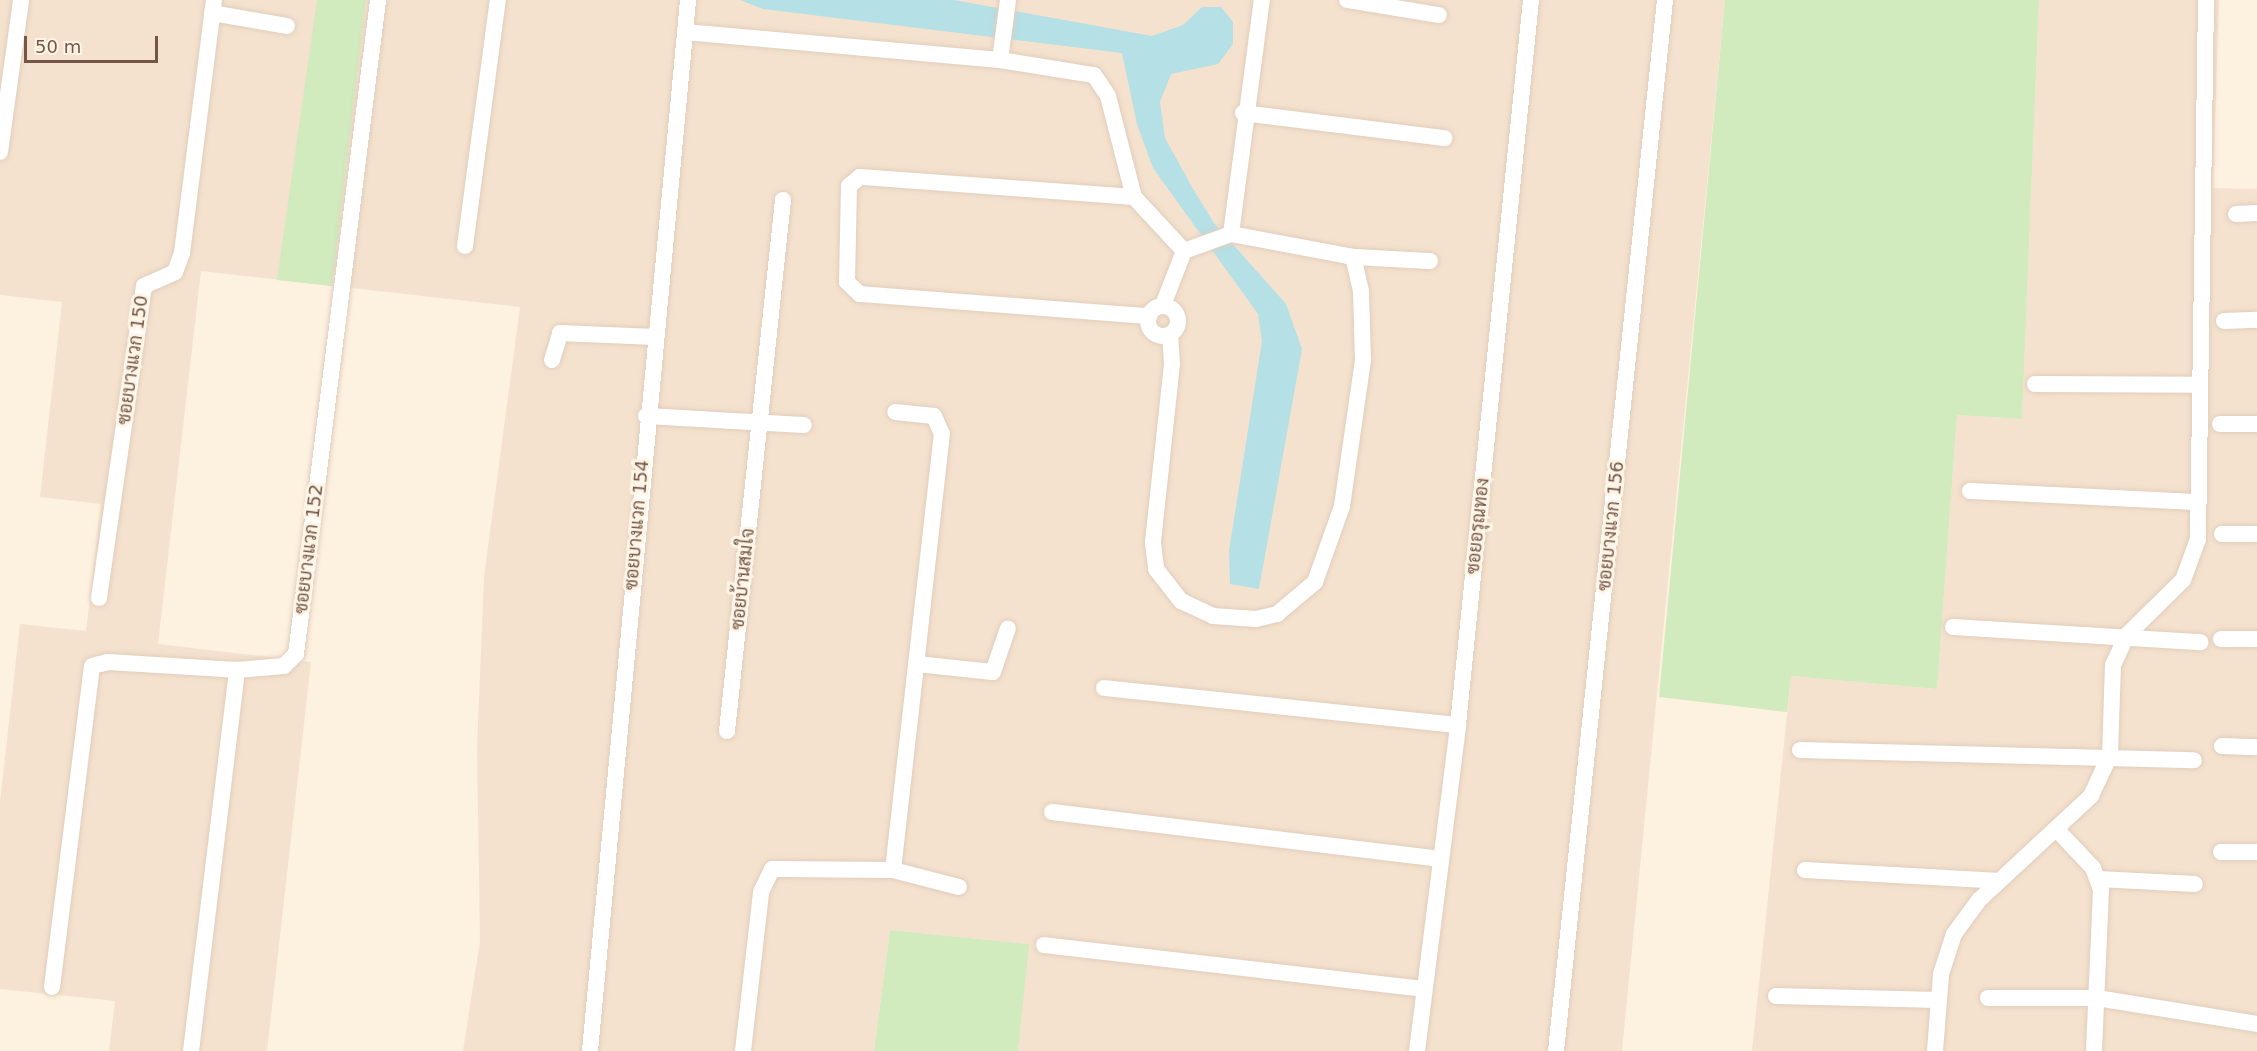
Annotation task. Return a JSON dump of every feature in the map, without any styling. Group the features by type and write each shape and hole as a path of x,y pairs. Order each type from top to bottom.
{"street":[{"path":"0,152 21,0"},
{"name":"ซอยบางแวก 152","path":"52,987 92,666 108,662 237,670 284,666 296,654 378,0"},
{"path":"465,246 498,0"},
{"name":"ซอยบางแวก 154","path":"590,1051 646,416 688,0"},
{"path":"1230,234 1243,112 1262,0"},
{"path":"1347,0 1439,15"},
{"name":"ซอยอรุณทอง","path":"1417,1051 1439,859 1458,725 1531,0"},
{"name":"ซอยบางแวก 156","path":"1556,1051 1665,0"},
{"path":"1935,1051 1939,1000 1954,934 2000,881 2058,831 2091,796 2108,758 2113,665 2126,638 2183,580 2198,538 2206,0"},
{"path":"1000,60 1008,1"},
{"path":"213,7 287,26"},
{"name":"ซอยบางแวก 150","path":"99,598 143,292 148,281 175,272 182,253 213,7"},
{"path":"685,32 1000,60 1076,69 1104,84 1134,197 1184,251"},
{"path":"1243,112 1444,138"},
{"path":"1134,197 860,177 849,186 847,282 860,294 1149,316 1163,305 1184,251"},
{"name":"ซอยบ้านสมใจ","path":"727,731 783,200"},
{"path":"2236,213 2257,213"},
{"path":"1184,251 1230,234 1353,257 1430,261"},
{"path":"1163,305 1178,316 1170,335 1172,364 1154,543 1156,569 1181,601 1214,616 1256,620 1277,614 1315,582 1342,506 1363,360 1364,319 1353,257"},
{"path":"1149,316 1152,331 1170,335"},
{"path":"2224,321 2257,320"},
{"path":"552,360 560,333 654,337"},
{"path":"2035,384 2200,385"},
{"path":"893,870 942,434 934,416 895,412"},
{"path":"646,416 758,427 804,426"},
{"path":"2220,424 2257,424"},
{"path":"1970,491 2198,502"},
{"path":"2222,534 2257,534"},
{"path":"1953,627 2201,642"},
{"path":"917,664 993,672 1008,628"},
{"path":"2221,639 2257,639"},
{"path":"191,1051 237,670"},
{"path":"1104,688 1458,725"},
{"path":"2222,746 2257,747"},
{"path":"1800,750 2194,760"},
{"path":"1052,812 1439,859"},
{"path":"2058,831 2098,879 2094,1051"},
{"path":"2221,852 2257,852"},
{"path":"743,1051 761,892 772,869 893,870 959,887"},
{"path":"1805,870 2000,881"},
{"path":"2098,879 2195,884"},
{"path":"1044,945 1423,989"},
{"path":"1776,996 1939,1000"},
{"path":"1988,998 2097,998 2257,1024"}],"shaded area":[{"path":"0,0 1725,0 1622,1051 1018,1051 1028,944 890,930 874,1051 463,1051 480,941 477,748 484,577 520,307 201,271 158,644 311,662 267,1051 109,1051 115,1001 0,989 0,802 20,624 86,631 101,504 40,497 62,302 0,295"},
{"path":"2039,0 2219,0 2213,188 2257,189 2257,1051 1752,1051 1791,676 1937,689 1957,415 2022,419"}],"green space":[{"path":"317,0 366,0 332,286 277,280"},
{"path":"1725,0 2039,0 2022,419 1957,415 1937,689 1791,676 1787,712 1659,697"},
{"path":"890,930 1029,944 1018,1051 874,1051"}],"water":[{"path":"740,0 954,0 1152,36 1183,25 1202,7 1221,7 1233,22 1233,44 1218,64 1171,74 1160,102 1165,138 1192,187 1214,223 1286,304 1302,349 1259,589 1230,584 1229,551 1262,341 1258,314 1153,168 1137,124 1122,53 763,9"}]}
